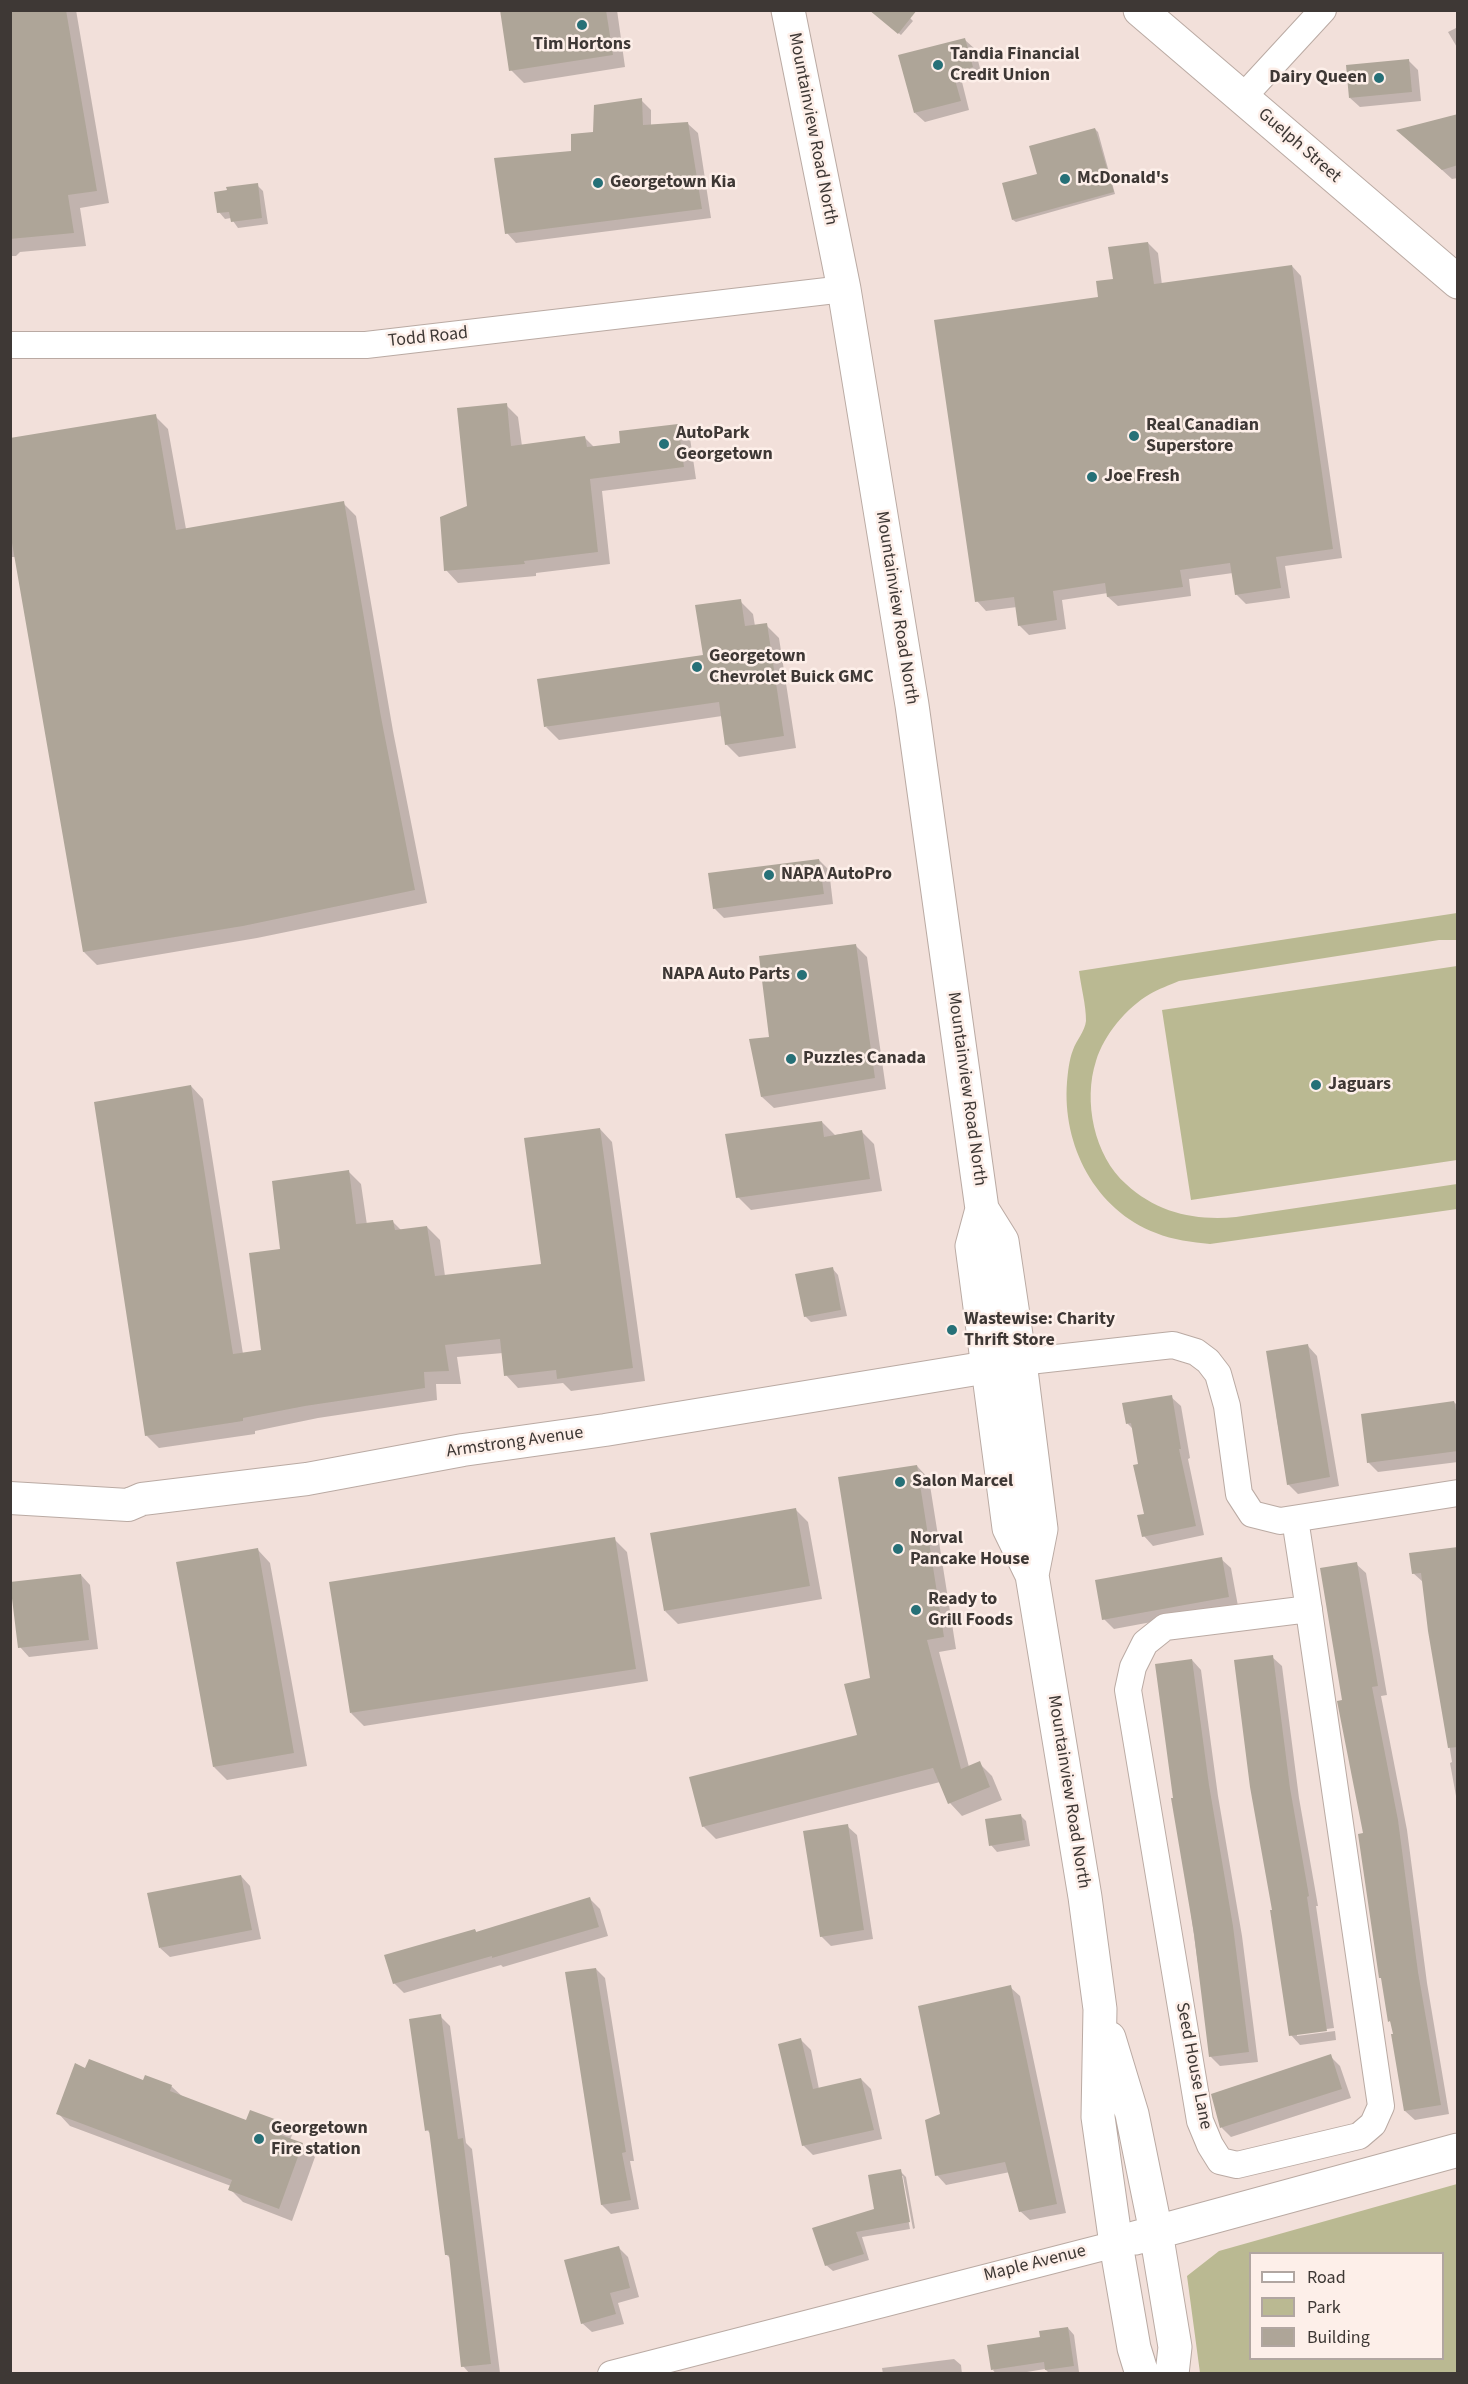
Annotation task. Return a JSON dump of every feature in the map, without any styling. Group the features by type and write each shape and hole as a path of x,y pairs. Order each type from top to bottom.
{"main road":[{"name":"Mountainview Road North","path":"788,10 844,289 912,705 982,1209 1002,1241 1004,1365 1041,1529 1032,1575 1085,1897 1100,2009 1098,2117 1116,2244 1134,2348 1142,2373"},
{"name":"Guelph Street","path":"1140,10 1458,282"},
{"name":"Mountainview Road North","path":"1100,2009 1132,2114 1156,2232 1175,2347 1172,2373"},
{"name":"Maple Avenue","path":"1116,2244 1458,2150"}],"street":[{"path":"1242,98 1323,10"},
{"name":"Todd Road","path":"10,345 366,345 844,289"},
{"path":"1004,1365 1173,1345 1196,1352 1208,1361 1218,1374 1227,1406 1239,1494 1252,1514 1280,1521 1458,1493"},
{"name":"Armstrong Avenue","path":"10,1498 128,1505 142,1499 307,1479 463,1450 604,1430 1004,1365"},
{"name":"Seed House Lane","path":"1294,1518 1309,1609 1381,2106 1373,2124 1359,2136 1237,2165 1220,2161 1200,2121 1128,1690 1133,1667 1145,1643 1165,1627 1309,1609"},
{"name":"Maple Avenue","path":"611,2373 1116,2244"}],"green space":[{"path":"1457,913 1457,940 1439,940 1179,981 1157,990 1124,1014 1104,1042 1092,1077 1091,1110 1099,1143 1115,1172 1138,1194 1178,1213 1206,1218 1236,1217 1457,1184 1457,1209 1210,1244 1176,1239 1156,1233 1134,1222 1116,1209 1100,1192 1077,1151 1070,1129 1067,1106 1067,1082 1071,1058 1086,1021 1079,971"},
{"name":"Jaguars","path":"1457,966 1457,1160 1191,1200 1162,1010"},
{"path":"1457,2184 1457,2373 1200,2373 1187,2276 1219,2251"}],"building":[{"path":"10,10 66,10 97,191 68,195 74,233 10,239"},
{"path":"500,10 606,10 613,55 509,71"},
{"path":"869,10 917,10 898,34"},
{"path":"965,38 973,67 953,73 961,101 914,113 898,55"},
{"name":"Dairy Queen","path":"1409,59 1412,92 1349,98 1346,65"},
{"name":"Georgetown Kia","path":"642,98 643,125 688,122 702,209 505,234 494,158 571,151 571,134 593,132 594,105"},
{"path":"1458,114 1458,165 1442,170 1396,130"},
{"name":"McDonald's","path":"1095,128 1114,192 1012,220 1002,183 1037,174 1029,146"},
{"path":"258,183 262,218 231,222 229,212 217,213 214,192 227,190 226,187"},
{"name":"Real Canadian Superstore","path":"1148,242 1154,284 1292,265 1333,549 1276,557 1281,588 1235,595 1230,563 1180,570 1183,587 1107,597 1105,583 1053,591 1057,620 1018,626 1014,597 975,602 934,320 1098,297 1096,281 1113,279 1108,247"},
{"path":"507,403 511,446 585,436 587,447 620,443 619,431 678,424 684,467 590,479 598,552 524,561 525,564 444,571 440,517 467,506 457,408"},
{"path":"156,414 176,530 344,501 381,717 415,890 243,926 83,952 12,543 10,543 10,438"},
{"name":"Georgetown Chevrolet Buick GMC","path":"741,599 745,626 767,623 784,736 725,745 719,702 544,727 537,679 703,655 695,605"},
{"path":"819,859 824,894 713,909 708,873"},
{"path":"856,944 875,1078 761,1097 749,1039 769,1037 759,956"},
{"path":"191,1085 233,1354 261,1350 249,1253 280,1249 272,1181 349,1170 356,1224 393,1220 395,1230 427,1226 435,1276 541,1264 524,1138 600,1128 633,1368 557,1379 556,1370 504,1376 500,1339 445,1345 449,1371 424,1372 425,1388 305,1406 243,1418 243,1421 145,1436 94,1102"},
{"path":"822,1121 824,1137 862,1130 870,1179 736,1198 725,1134"},
{"path":"833,1267 841,1310 804,1317 795,1274"},
{"path":"1308,1344 1330,1477 1287,1485 1266,1351"},
{"path":"1172,1395 1181,1449 1179,1449 1196,1526 1142,1537 1137,1515 1144,1514 1133,1465 1138,1464 1131,1423 1126,1424 1122,1403"},
{"path":"1454,1401 1456,1411 1458,1411 1458,1451 1367,1463 1361,1414"},
{"path":"917,1465 944,1637 927,1640 961,1769 980,1761 990,1787 948,1804 933,1768 702,1827 689,1777 857,1735 844,1684 870,1678 838,1477"},
{"path":"796,1508 810,1586 664,1611 650,1533"},
{"path":"615,1537 636,1669 350,1713 329,1582"},
{"path":"1458,1547 1458,1747 1448,1748 1428,1631 1421,1573 1412,1574 1409,1553"},
{"path":"258,1548 294,1753 213,1767 176,1562"},
{"path":"1222,1557 1229,1597 1102,1620 1095,1580"},
{"path":"1357,1562 1378,1686 1372,1687 1398,1820 1418,1972 1441,2105 1404,2111 1391,2034 1393,2034 1390,2021 1388,2022 1381,1978 1379,1978 1358,1834 1363,1833 1337,1701 1342,1700 1320,1568"},
{"path":"81,1574 89,1640 18,1648 10,1582"},
{"path":"1273,1655 1290,1788 1309,1896 1307,1897 1327,2031 1289,2036 1270,1910 1272,1910 1250,1787 1234,1660"},
{"path":"1192,1659 1209,1785 1233,1926 1249,2052 1209,2057 1194,1934 1171,1798 1173,1798 1155,1664"},
{"path":"1021,1814 1025,1840 989,1846 985,1819"},
{"path":"848,1824 864,1930 820,1937 803,1831"},
{"path":"241,1875 252,1930 159,1948 147,1893"},
{"path":"590,1897 599,1927 393,1984 384,1955 475,1929 476,1932"},
{"path":"596,1968 626,2152 622,2153 631,2200 601,2205 565,1972"},
{"path":"1011,1985 1057,2204 1019,2212 1005,2162 935,2176 925,2120 940,2114 918,2006"},
{"path":"441,2014 458,2139 463,2138 491,2364 461,2367 449,2255 445,2255 429,2130 425,2131 409,2019"},
{"path":"801,2038 813,2089 861,2078 874,2130 802,2146 778,2044"},
{"path":"1331,2054 1342,2089 1220,2128 1211,2094"},
{"path":"89,2059 143,2080 145,2075 172,2085 170,2091 246,2120 250,2110 280,2121 275,2133 303,2143 279,2209 228,2190 232,2180 56,2114 75,2063 85,2068"},
{"path":"901,2169 910,2222 856,2232 864,2254 825,2266 812,2228 874,2209 868,2175"},
{"path":"619,2246 630,2288 610,2293 616,2314 581,2324 564,2260"},
{"path":"1068,2327 1074,2366 1045,2370 1044,2362 991,2370 987,2345 1040,2337 1039,2331"}],"place":[{"name":"Tim Hortons","path":"582,25"},
{"name":"Tandia Financial Credit Union","path":"938,65"},
{"name":"Dairy Queen","path":"1379,78"},
{"name":"McDonald's","path":"1065,179"},
{"name":"Georgetown Kia","path":"598,183"},
{"name":"Real Canadian Superstore","path":"1134,436"},
{"name":"AutoPark Georgetown","path":"664,444"},
{"name":"Joe Fresh","path":"1092,477"},
{"name":"Georgetown Chevrolet Buick GMC","path":"697,667"},
{"name":"NAPA AutoPro","path":"769,875"},
{"name":"NAPA Auto Parts","path":"802,975"},
{"name":"Puzzles Canada","path":"791,1059"},
{"name":"Jaguars","path":"1316,1085"},
{"name":"Wastewise: Charity Thrift Store","path":"952,1330"},
{"name":"Salon Marcel","path":"900,1482"},
{"name":"Norval Pancake House","path":"898,1549"},
{"name":"Ready to Grill Foods","path":"916,1610"},
{"name":"Georgetown Fire station","path":"259,2139"}]}
